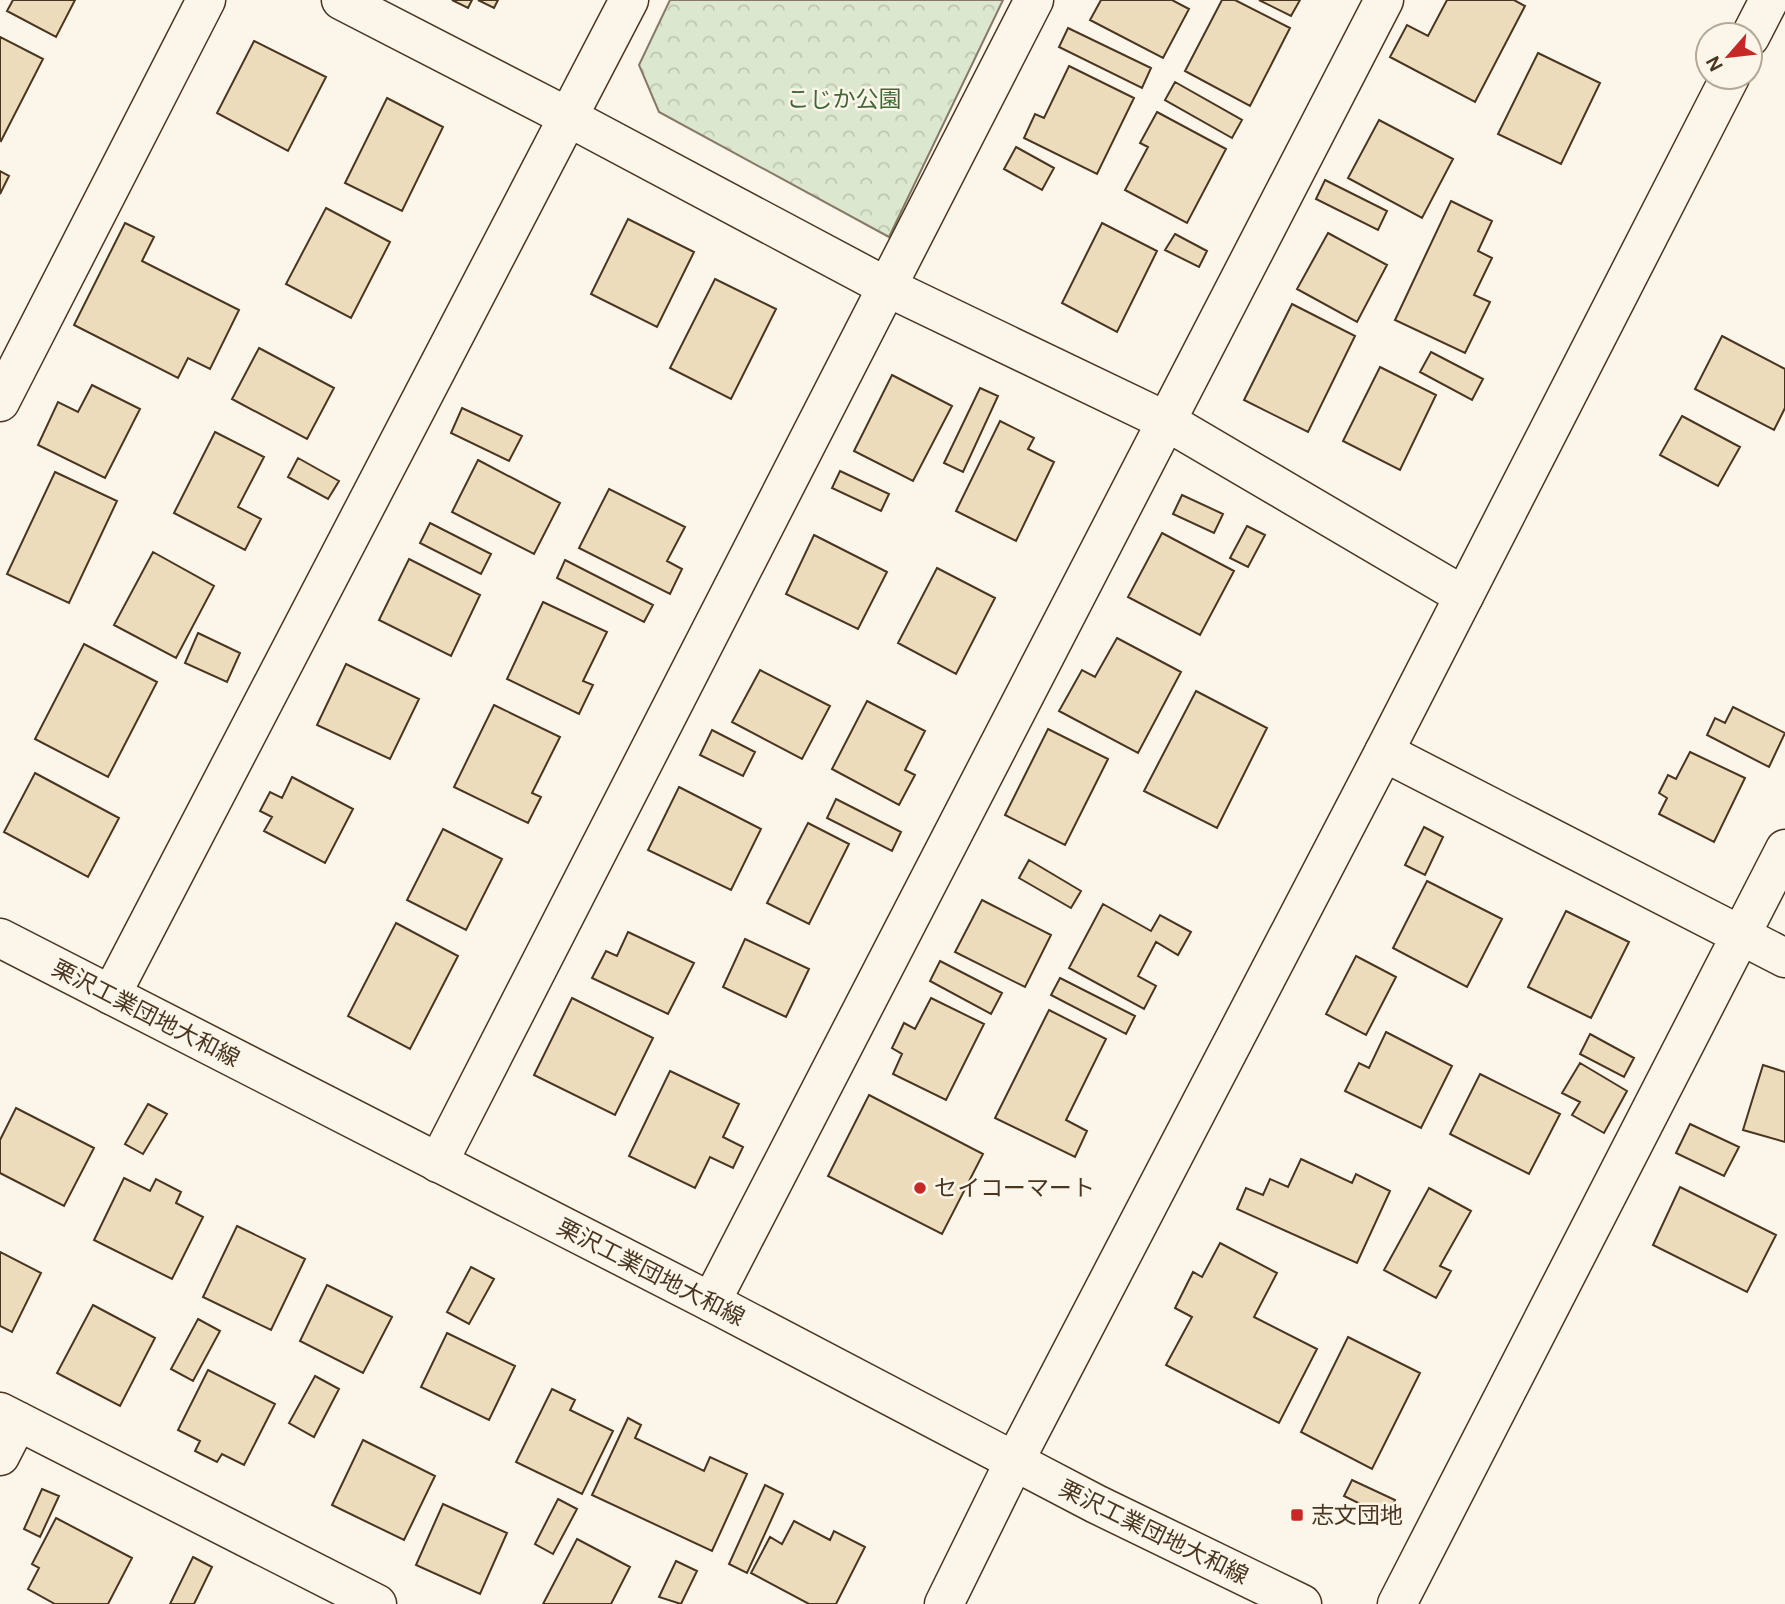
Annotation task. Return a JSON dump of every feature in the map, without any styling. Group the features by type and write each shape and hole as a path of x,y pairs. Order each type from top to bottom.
{"street":[{"path":"0,402 206,0"},
{"path":"341,0 887,287 1166,421 1464,596"},
{"path":"111,995 629,0"},
{"path":"438,1163 1034,0"},
{"path":"710,1302 1384,0"},
{"path":"1758,21 1769,0"},
{"path":"944,1604 1014,1462 1384,752 1723,91"},
{"path":"1384,752 1785,958"},
{"path":"1396,1604 1785,849"},
{"name":"栗沢工業団地大和線","path":"0,938 710,1302 1014,1462 1302,1604"},
{"path":"0,1456 9,1416 377,1604"}],"green space":[{"name":"こじか公園","path":"670,0 1003,0 889,237 659,112 639,65"}],"building":[{"path":"13,0 75,0 56,37 7,11"},
{"path":"452,0 472,0 468,8"},
{"path":"478,0 498,0 494,8"},
{"path":"1101,0 1172,0 1189,9 1163,58 1090,20"},
{"path":"1222,0 1235,0 1290,28 1250,106 1185,71"},
{"path":"1259,0 1300,0 1291,16"},
{"path":"1447,0 1514,0 1525,6 1475,102 1390,57 1407,25 1428,36"},
{"path":"1068,28 1151,68 1142,88 1059,47"},
{"path":"0,37 43,59 1,141 0,140"},
{"path":"254,41 326,77 288,151 217,113"},
{"path":"1538,53 1600,83 1561,164 1498,134"},
{"path":"1069,66 1134,98 1097,174 1024,138 1035,114 1044,118"},
{"path":"1175,82 1242,120 1232,138 1165,100"},
{"path":"387,98 443,127 402,211 345,183"},
{"path":"1157,112 1226,149 1187,223 1125,190 1148,147 1140,143"},
{"path":"1379,120 1453,159 1422,218 1348,178"},
{"path":"1016,147 1054,168 1042,190 1004,169"},
{"path":"0,171 9,176 0,194"},
{"path":"1325,180 1387,211 1378,230 1316,199"},
{"path":"1451,201 1492,221 1478,251 1492,258 1474,295 1490,302 1465,353 1395,320"},
{"path":"326,208 390,242 351,318 286,284"},
{"path":"628,219 694,252 657,327 591,294"},
{"path":"125,223 154,237 142,261 239,310 210,369 188,358 178,378 74,325"},
{"path":"1102,223 1157,251 1117,332 1062,303"},
{"path":"1328,233 1387,265 1357,322 1297,289"},
{"path":"1175,234 1207,251 1199,267 1165,250"},
{"path":"715,279 776,309 731,399 670,368"},
{"path":"1292,304 1355,336 1308,432 1244,400"},
{"path":"1722,336 1785,369 1785,408 1774,430 1695,389"},
{"path":"259,348 334,388 307,439 232,399"},
{"path":"1431,352 1483,379 1472,400 1420,372"},
{"path":"1380,367 1436,395 1400,470 1343,441"},
{"path":"892,375 952,406 913,481 854,451"},
{"path":"92,385 140,409 105,478 38,445 58,402 78,412"},
{"path":"980,388 998,396 963,472 944,463"},
{"path":"462,408 522,436 509,461 451,433"},
{"path":"1682,416 1740,447 1718,486 1660,455"},
{"path":"1000,421 1034,438 1028,449 1054,462 1016,541 956,511"},
{"path":"215,432 264,457 238,507 261,519 245,550 174,513"},
{"path":"298,458 339,481 328,499 288,477"},
{"path":"478,460 560,503 534,554 452,512"},
{"path":"840,471 889,494 881,511 832,488"},
{"path":"55,472 117,501 69,603 7,574"},
{"path":"609,489 685,527 667,561 682,569 670,594 579,548"},
{"path":"1182,495 1223,514 1214,533 1173,514"},
{"path":"430,523 491,554 481,574 420,543"},
{"path":"1247,526 1265,535 1248,567 1230,558"},
{"path":"1162,533 1234,571 1200,635 1128,597"},
{"path":"814,535 887,572 858,629 786,594"},
{"path":"153,552 214,586 176,658 114,625"},
{"path":"409,559 480,595 451,656 379,620"},
{"path":"565,560 653,605 644,622 557,578"},
{"path":"937,568 995,598 956,674 898,643"},
{"path":"543,602 607,632 583,681 593,685 579,714 507,679"},
{"path":"198,633 240,653 227,682 185,663"},
{"path":"1117,638 1181,672 1138,753 1059,711 1082,670 1095,677"},
{"path":"84,644 157,682 108,777 35,739"},
{"path":"346,664 419,699 390,759 317,725"},
{"path":"760,670 830,706 802,759 732,722"},
{"path":"1196,691 1267,728 1217,828 1144,791"},
{"path":"867,701 925,731 905,770 915,775 899,805 832,769"},
{"path":"494,705 560,737 532,793 541,797 528,823 454,787"},
{"path":"1733,707 1785,733 1769,767 1707,735 1715,718 1725,723"},
{"path":"1048,729 1108,759 1065,845 1005,815"},
{"path":"712,730 755,752 743,776 700,755"},
{"path":"1690,752 1745,778 1714,842 1659,814 1667,798 1659,793 1668,775 1676,779"},
{"path":"35,773 119,818 88,877 4,832"},
{"path":"292,777 353,809 325,863 264,831 272,817 260,811 270,792 282,798"},
{"path":"679,787 761,829 731,890 648,850"},
{"path":"836,799 901,832 892,851 827,818"},
{"path":"808,823 849,844 809,924 767,903"},
{"path":"1424,827 1443,837 1425,875 1405,865"},
{"path":"443,829 502,859 466,930 407,900"},
{"path":"1029,860 1081,891 1071,908 1019,878"},
{"path":"1427,881 1502,919 1467,987 1393,948"},
{"path":"982,900 1051,935 1025,987 955,952"},
{"path":"1103,904 1151,931 1160,915 1191,932 1178,955 1156,942 1138,976 1156,986 1144,1009 1069,968"},
{"path":"1566,911 1629,942 1591,1018 1528,987"},
{"path":"396,923 458,956 410,1049 348,1016"},
{"path":"628,932 694,963 668,1014 592,978 606,951 617,956"},
{"path":"745,939 809,969 786,1017 723,987"},
{"path":"1356,956 1396,977 1366,1035 1326,1014"},
{"path":"940,961 1002,993 991,1014 930,981"},
{"path":"1060,978 1135,1016 1126,1034 1051,995"},
{"path":"572,998 653,1038 615,1115 534,1075"},
{"path":"931,998 984,1024 946,1100 893,1074 902,1054 892,1048 904,1023 915,1029"},
{"path":"1049,1010 1106,1039 1066,1120 1087,1131 1075,1157 995,1118"},
{"path":"1386,1032 1452,1066 1421,1128 1345,1091 1359,1063 1369,1068"},
{"path":"1590,1034 1634,1058 1624,1077 1580,1054"},
{"path":"1580,1063 1627,1091 1604,1133 1572,1115 1580,1102 1562,1093"},
{"path":"1763,1065 1785,1072 1785,1142 1743,1130"},
{"path":"670,1071 739,1104 723,1137 743,1147 733,1168 710,1157 695,1188 629,1156"},
{"path":"1480,1074 1560,1114 1529,1174 1450,1134"},
{"path":"869,1095 983,1154 942,1234 828,1176"},
{"path":"148,1104 167,1114 143,1154 125,1144"},
{"path":"16,1108 94,1148 64,1206 0,1173 0,1140"},
{"path":"1690,1124 1739,1147 1724,1176 1676,1153"},
{"path":"1301,1159 1352,1183 1356,1174 1390,1191 1357,1263 1237,1209 1246,1188 1263,1195 1270,1179 1288,1187"},
{"path":"124,1178 150,1191 156,1179 181,1192 176,1203 203,1217 172,1279 94,1240"},
{"path":"1680,1187 1776,1235 1747,1292 1653,1245"},
{"path":"1429,1188 1471,1211 1440,1266 1451,1271 1436,1298 1384,1270"},
{"path":"237,1226 305,1259 271,1330 203,1297"},
{"path":"1220,1243 1277,1273 1254,1317 1317,1349 1279,1423 1166,1365 1192,1317 1175,1308 1193,1272 1202,1277"},
{"path":"0,1252 41,1273 12,1332 0,1326"},
{"path":"471,1267 494,1279 469,1324 447,1312"},
{"path":"327,1285 392,1317 363,1373 300,1341"},
{"path":"93,1305 155,1338 120,1406 57,1373"},
{"path":"198,1319 220,1331 193,1381 171,1369"},
{"path":"447,1333 515,1366 489,1420 421,1387"},
{"path":"1348,1337 1420,1373 1372,1469 1301,1432"},
{"path":"208,1370 275,1404 244,1465 222,1454 217,1462 195,1451 200,1441 178,1430"},
{"path":"315,1376 339,1389 314,1437 289,1423"},
{"path":"552,1389 575,1400 570,1410 613,1431 582,1494 516,1462"},
{"path":"628,1418 641,1425 635,1438 704,1471 710,1457 747,1474 712,1551 592,1495"},
{"path":"363,1440 435,1476 404,1540 332,1505"},
{"path":"1352,1480 1395,1500 1387,1517 1344,1496"},
{"path":"765,1485 783,1494 747,1573 729,1564"},
{"path":"42,1489 59,1496 40,1537 24,1529"},
{"path":"558,1499 577,1509 553,1554 535,1544"},
{"path":"443,1504 507,1533 480,1594 416,1565"},
{"path":"56,1518 132,1558 108,1604 55,1604 28,1589 39,1568 32,1564"},
{"path":"794,1521 830,1540 834,1531 865,1547 836,1604 809,1604 751,1573 770,1537 782,1544"},
{"path":"577,1539 630,1567 611,1604 543,1604"},
{"path":"193,1557 212,1567 194,1604 170,1604"},
{"path":"676,1561 697,1571 681,1604 659,1597"}],"place":[{"name":"セイコーマート","path":"920,1188"},
{"name":"志文団地","path":"1297,1515"}]}
